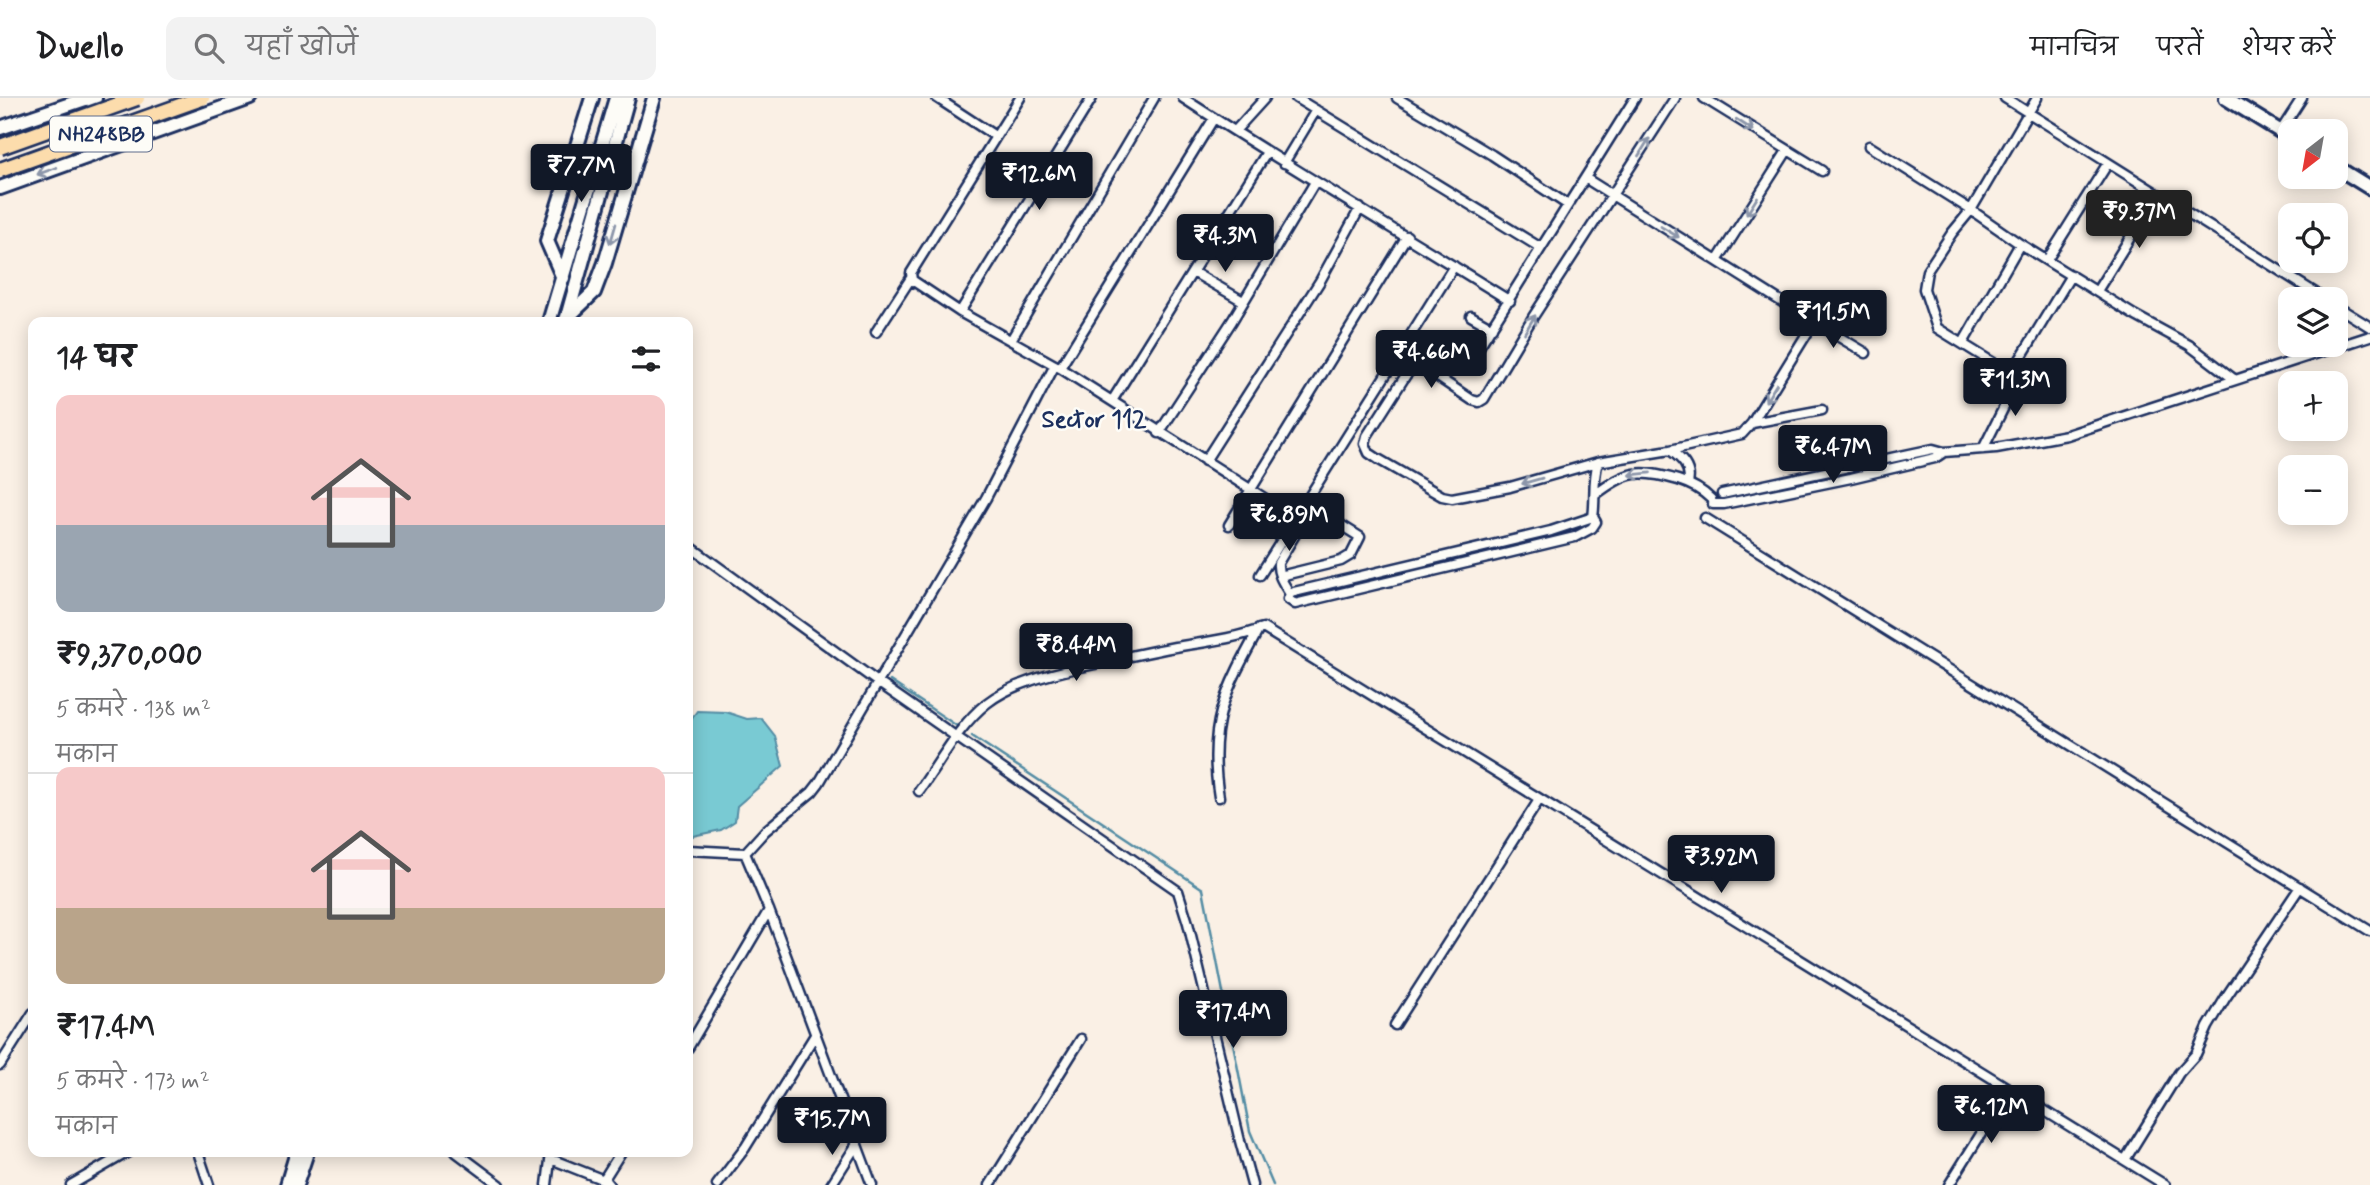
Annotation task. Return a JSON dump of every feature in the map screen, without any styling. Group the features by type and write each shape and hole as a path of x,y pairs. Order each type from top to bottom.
{"highway":[{"name":"NH248BB","path":"0,147 137,98"},
{"name":"NH248BB","path":"0,170 202,98"}],"street":[{"path":"0,128 89,98"},
{"path":"95,98 94,117 99,130 116,146"},
{"path":"0,188 250,98"},
{"path":"563,278 547,241 592,98"},
{"path":"551,317 616,98"},
{"path":"567,317 628,98"},
{"path":"569,317 594,292 654,98"},
{"path":"937,98 995,136"},
{"path":"876,332 1020,98"},
{"path":"960,312 1092,98"},
{"path":"1011,340 1154,98"},
{"path":"1183,98 1510,301"},
{"path":"1235,131 1265,98"},
{"path":"1296,98 1541,248"},
{"path":"1397,98 1568,205"},
{"path":"1469,363 1635,98"},
{"path":"1675,98 1533,317 1484,399 1479,402 1472,400 1429,371 1413,368 1367,436 1365,444 1369,453 1442,496 1452,498 1510,487 1598,462 1742,434 1752,423 1814,322"},
{"path":"1704,98 1822,172"},
{"path":"2005,98 2306,287"},
{"path":"1983,449 2012,391 2014,383 2011,374 1937,328 1923,286 1931,263 1971,210 2037,98"},
{"path":"2226,98 2278,130"},
{"path":"2293,119 2302,98"},
{"path":"1284,163 1316,110"},
{"path":"746,853 765,831 816,787 986,498 1057,367 1214,118"},
{"path":"1869,146 2134,315 2189,345 2235,380"},
{"path":"1717,261 1787,151"},
{"path":"1112,401 1267,152"},
{"path":"2047,260 2108,163"},
{"path":"2348,174 2370,188"},
{"path":"1585,178 1866,353"},
{"path":"1159,433 1315,182"},
{"path":"2097,291 2157,194"},
{"path":"1205,461 1320,281 1360,208"},
{"path":"1229,525 1407,236"},
{"path":"1963,343 2020,244"},
{"path":"1260,575 1454,266"},
{"path":"1193,272 1243,301"},
{"path":"2011,374 2071,275"},
{"path":"911,278 960,312 1057,367 1294,517"},
{"path":"2348,313 2370,327"},
{"path":"1471,316 1492,328"},
{"path":"1722,494 1933,449 1944,452 1983,449 2067,435 2370,336"},
{"path":"1752,423 1822,411"},
{"path":"1670,450 1679,456 1689,470 1688,483"},
{"path":"1595,495 1619,479 1641,472 1654,473 1688,483 1718,505 1852,478 1935,457 1944,452"},
{"path":"1280,576 1341,561 1351,555 1360,537 1312,510 1277,566 1280,576 1290,594 1288,599 1295,604 1581,535 1592,528 1595,522 1594,480 1598,462"},
{"path":"1753,488 1755,498"},
{"path":"1290,594 1532,536 1593,517"},
{"path":"1705,518 2370,931"},
{"path":"1532,536 1534,547"},
{"path":"693,549 879,683 1167,882 1180,894 1252,1185"},
{"path":"919,791 957,736 988,702 1027,682 1067,670 1174,647 1218,641 1263,628 2165,1185"},
{"path":"1219,797 1214,754 1219,714 1259,629"},
{"path":"1395,1025 1539,800"},
{"path":"693,850 746,853"},
{"path":"746,853 872,1185"},
{"path":"2124,1160 2179,1073 2192,1059 2211,1021 2300,887"},
{"path":"693,1039 769,910"},
{"path":"0,1065 28,1021"},
{"path":"718,1185 745,1148 816,1035"},
{"path":"990,1185 1081,1040"},
{"path":"1949,1185 2009,1089"},
{"path":"831,1185 856,1144"},
{"path":"71,1185 119,1157"},
{"path":"200,1157 209,1185"},
{"path":"287,1185 295,1157"},
{"path":"296,1185 305,1157"},
{"path":"463,1157 500,1185"},
{"path":"547,1185 551,1157"},
{"path":"555,1157 606,1183 619,1157"}],"water":[{"path":"697,711 726,712 747,719 761,718 775,736 783,766 737,806 735,821 721,830 693,836 693,716"}],"waterway":[{"path":"890,681 960,728"},
{"path":"972,736 1203,889 1250,1131 1273,1185"}],"district":[{"name":"Sector 112","path":"1094,419"}]}
